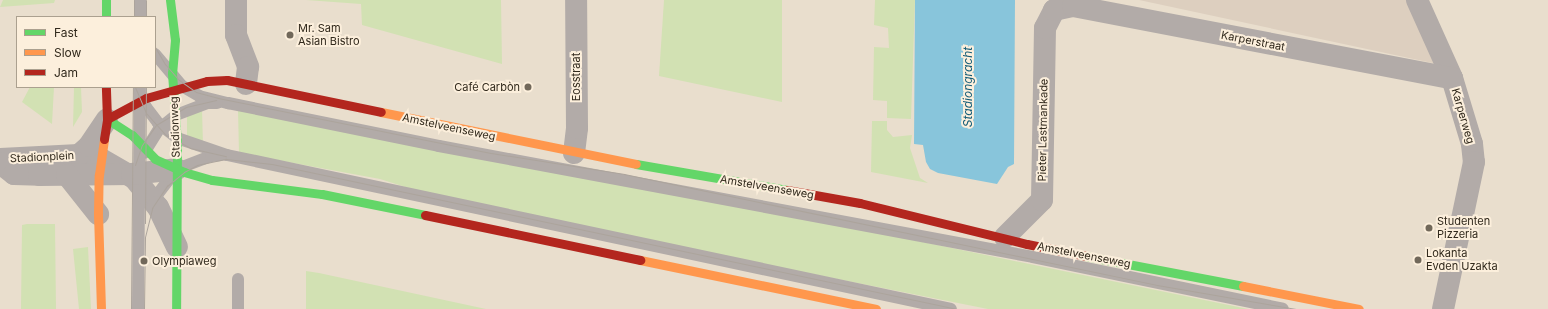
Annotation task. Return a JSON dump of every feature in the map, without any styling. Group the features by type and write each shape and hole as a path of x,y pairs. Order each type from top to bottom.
{"main road":[{"path":"106,0 106,16"},
{"path":"170,0 175,40 176,84"},
{"name":"Amstelveenseweg","path":"176,84 227,80 574,153 860,202 1005,237 1359,309"},
{"name":"Stadionweg","path":"107,119 141,95 176,84 176,309"},
{"path":"101,309 98,214 100,167 107,119 106,88"},
{"path":"107,119 142,146 155,159 177,169 212,180 322,194 853,307 876,309"}],"street":[{"path":"236,0 236,35 248,67 246,84"},
{"name":"Eosstraat","path":"574,153 577,128 576,0"},
{"name":"Karperweg","path":"1417,0 1452,78 1469,132 1474,162 1443,309"},
{"name":"Karperstraat","path":"1054,10 1073,6 1452,78"},
{"name":"Pieter Lastmankade","path":"1005,237 1042,200 1045,28 1054,10"},
{"name":"Stadionplein","path":"0,159 76,156 89,146 107,119"},
{"path":"76,156 140,183 164,218 177,248"},
{"name":"Stadionplein","path":"0,163 14,174 67,175 100,167"},
{"path":"140,183 177,169"},
{"name":"Stadionplein","path":"67,175 98,214"}],"lane":[{"path":"156,55 176,84 199,96 228,103"},
{"path":"141,95 162,126 177,138 226,155 952,309"},
{"path":"138,309 138,233 142,146 141,95"},
{"path":"142,146 162,126 176,115 208,103 228,103"},
{"name":"Amstelveenseweg","path":"228,103 439,146 1033,257 1283,309"},
{"path":"177,169 211,156 226,155"},
{"path":"138,233 140,183"},
{"path":"238,279 238,309"}],"shaded area":[{"path":"1139,0 1418,0 1451,67"}],"green space":[{"path":"3,0 55,0 54,3 0,7"},
{"path":"306,0 501,0 502,64 362,25 361,4"},
{"path":"664,0 782,0 782,102 659,76"},
{"path":"875,0 915,0 911,119 887,118 887,101 873,100 874,47 889,48 888,28 874,25"},
{"path":"29,88 54,88 52,124 22,102"},
{"path":"74,88 81,88 82,112 73,127"},
{"path":"202,109 203,145 187,138 187,113"},
{"path":"238,110 845,226 1248,309 988,309 661,244 434,196 380,179 239,153"},
{"path":"872,121 887,121 887,130 893,137 912,135 910,148 920,178 928,183 871,172"},
{"path":"55,224 56,309 21,309 22,225"},
{"path":"88,247 91,309 79,309 73,249"},
{"path":"306,271 319,273 486,309 306,309"}],"water":[{"name":"Stadiongracht","path":"915,0 1015,0 1014,164 1008,167 997,184 938,173 930,169 926,162 923,145 914,144"}],"tram line":[{"path":"134,0 134,16"},
{"path":"146,0 146,16"},
{"path":"156,49 165,64 179,80 196,92 218,98 491,153 624,174 1157,285 1296,309"},
{"path":"131,309 133,88"},
{"path":"135,88 146,113 166,135 190,148 226,156"},
{"path":"145,223 146,88"},
{"path":"135,165 142,145 156,125 186,107 216,100"},
{"path":"144,309 145,237 152,208 167,186 184,172 197,165 226,159 272,164 957,309"}],"traffic: fast":[{"path":"106,0 106,16"},
{"path":"170,0 175,40 172,73 177,142 176,309"},
{"path":"107,119 132,135 155,159 184,172 212,180 322,194 425,215"},
{"path":"636,164 787,190"},
{"path":"1086,256 1243,286"}],"traffic: slow":[{"path":"381,112 636,164"},
{"path":"101,309 98,214 99,175 104,139"},
{"path":"640,260 876,309"},
{"path":"1243,286 1359,309"}],"traffic: jam":[{"path":"107,119 146,98 207,81 227,80 381,112"},
{"path":"104,139 107,119 106,88"},
{"path":"787,190 860,203 1027,244 1086,256"},
{"path":"425,215 640,260"}],"place":[{"name":"Mr. Sam Asian Bistro","path":"290,35"},
{"name":"Café Carbòn","path":"528,87"},
{"name":"Studenten Pizzeria","path":"1429,228"},
{"name":"Lokanta Evden Uzakta","path":"1418,260"},
{"name":"Olympiaweg","path":"144,261"}]}
